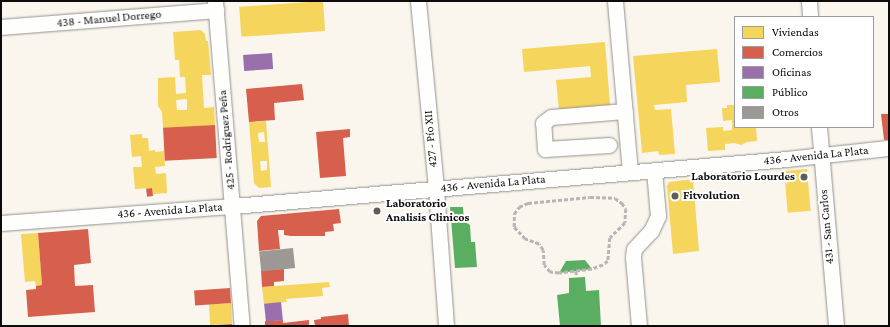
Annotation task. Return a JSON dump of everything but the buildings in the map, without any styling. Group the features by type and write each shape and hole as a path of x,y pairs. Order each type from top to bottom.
{"street":[{"name":"427 - Pío XII","path":"418,1 436,189 446,326"},
{"path":"615,1 630,172"},
{"path":"809,1 810,16"},
{"name":"438 - Manuel Dorrego","path":"1,27 216,6"},
{"name":"425 - Rodríguez Peña","path":"216,6 242,326"},
{"path":"609,145 546,149 543,124 551,117 625,111"},
{"name":"431 - San Carlos","path":"819,128 836,326"},
{"name":"436 - Avenida La Plata","path":"1,223 436,189 889,148"},
{"path":"638,326 633,257 634,249 651,231 658,216 654,170"}],"path":[{"path":"590,197 615,198 622,203 626,208 625,222 610,238 608,261 604,265 592,269 576,271 559,273 550,272 544,265 543,250 539,244 525,239 514,227 514,214 519,207 528,203 590,197"},
{"path":"576,271 577,278"}],"place":[{"name":"Laboratorio Lourdes","path":"804,177"},
{"name":"Fitvolution","path":"675,196"},
{"name":"Laboratorio Analisis Clinicos","path":"377,211"}]}
